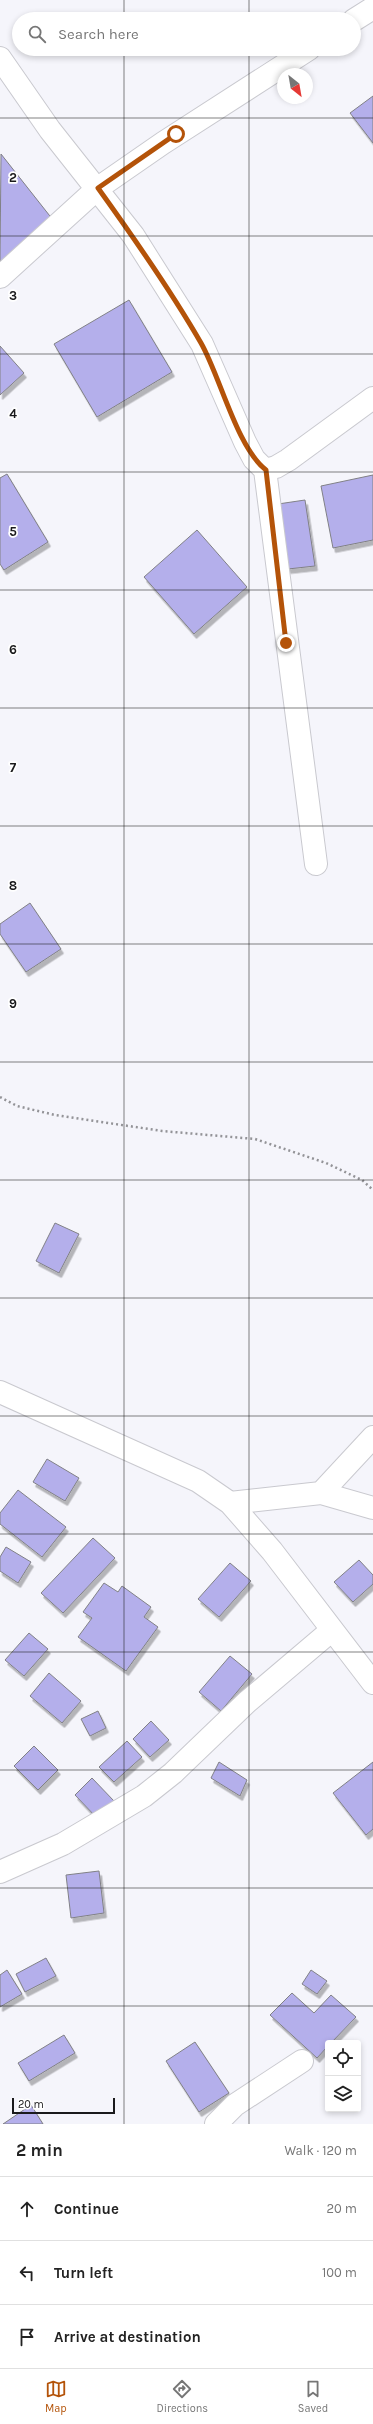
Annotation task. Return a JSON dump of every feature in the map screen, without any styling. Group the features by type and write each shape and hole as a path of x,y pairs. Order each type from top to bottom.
{"street":[{"path":"361,16 373,8"},
{"path":"0,277 98,188 163,143 298,56"},
{"path":"0,58 50,130 98,188 133,235 202,344 245,442 254,459 266,470 316,864"},
{"path":"266,470 276,467 288,460 373,398"},
{"path":"0,1392 198,1481 230,1503 272,1551 373,1683"},
{"path":"321,1493 373,1437"},
{"path":"230,1503 321,1493 373,1508"},
{"path":"0,1872 63,1844 144,1796 193,1755 246,1702 332,1630"},
{"path":"216,2124 235,2105 302,2061"}],"path":[{"path":"0,1097 17,1106 55,1115 162,1131 254,1139 326,1163 362,1180 373,1190"}],"building":[{"path":"373,96 373,143 350,113"},
{"path":"1,154 57,225 5,266 0,260"},
{"path":"129,300 172,372 97,417 54,344"},
{"path":"0,346 24,373 0,395"},
{"path":"7,474 48,542 4,570 0,564 0,478"},
{"path":"373,475 373,540 333,548 321,486"},
{"path":"305,500 315,566 288,569 278,504"},
{"path":"197,530 247,587 194,634 144,577"},
{"path":"30,903 61,949 26,972 0,934 0,924"},
{"path":"55,1223 79,1234 59,1273 36,1261"},
{"path":"47,1459 79,1478 65,1501 33,1482"},
{"path":"18,1490 66,1527 42,1557 0,1524 0,1513"},
{"path":"93,1538 115,1558 63,1613 41,1593"},
{"path":"6,1547 31,1562 18,1583 0,1571 0,1557"},
{"path":"359,1560 373,1575 373,1584 353,1602 334,1582"},
{"path":"230,1563 251,1581 219,1617 198,1599"},
{"path":"104,1583 118,1592 122,1586 151,1607 144,1617 158,1627 126,1671 78,1637 92,1618 83,1612"},
{"path":"29,1633 48,1649 24,1676 5,1660"},
{"path":"230,1656 252,1674 221,1711 199,1692"},
{"path":"49,1673 81,1701 62,1723 30,1696"},
{"path":"98,1711 106,1728 90,1736 81,1719"},
{"path":"151,1721 169,1740 150,1757 133,1739"},
{"path":"127,1741 142,1757 114,1782 99,1767"},
{"path":"34,1746 58,1770 38,1790 14,1766"},
{"path":"219,1762 247,1780 240,1796 211,1778"},
{"path":"373,1762 373,1829 366,1835 333,1793"},
{"path":"92,1778 114,1801 97,1818 75,1795"},
{"path":"99,1871 104,1913 71,1918 66,1875"},
{"path":"46,1958 56,1976 25,1992 16,1974"},
{"path":"7,1970 22,1994 0,2007 0,1975"},
{"path":"311,1970 327,1981 317,1994 302,1984"},
{"path":"292,1993 314,2013 331,1995 356,2017 334,2040 325,2040 325,2049 317,2058 270,2015"},
{"path":"64,2035 75,2053 29,2081 18,2063"},
{"path":"195,2042 229,2093 199,2112 166,2061"},
{"path":"31,2105 43,2124 3,2124"}],"route":[{"path":"176,134 98,188 133,235 202,344 245,442 254,459 266,470 286,643"}]}
